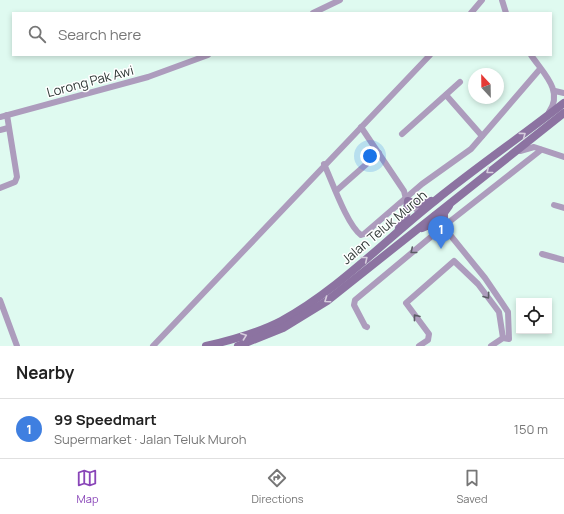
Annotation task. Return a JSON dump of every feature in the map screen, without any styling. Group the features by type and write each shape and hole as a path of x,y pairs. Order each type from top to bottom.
{"main road":[{"name":"Jalan Teluk Muroh","path":"206,346 232,340 286,318 325,292 420,213 564,103"},
{"name":"Jalan Teluk Muroh","path":"238,346 283,328 347,286 538,132 564,113"},
{"path":"412,234 430,225 444,226 444,213 459,195"},
{"path":"396,234 406,216 407,200 421,204 439,198"},
{"path":"420,227 422,222 420,213 434,215 439,198"}],"street":[{"path":"315,12 340,0"},
{"path":"472,12 482,0"},
{"path":"502,0 506,12"},
{"name":"Lorong Pak Awi","path":"3,116 148,77 205,56"},
{"path":"153,346 324,164 429,56"},
{"path":"532,56 555,91 554,103 544,119"},
{"path":"324,164 347,217 361,235 364,234 407,200 422,184 470,149 540,69"},
{"path":"402,134 460,82"},
{"path":"555,91 564,93"},
{"path":"446,95 482,136"},
{"path":"0,188 15,182 17,177 8,128 3,116"},
{"path":"361,127 404,191 407,200 420,213"},
{"path":"0,130 8,128"},
{"path":"534,147 534,140 538,132"},
{"path":"510,155 524,149 534,147 564,157"},
{"path":"367,327 365,326 354,305 355,300 444,226 541,150"},
{"path":"336,191 378,153"},
{"path":"554,205 564,208"},
{"path":"434,215 480,271 508,312 506,339"},
{"path":"542,254 564,260"},
{"path":"419,346 428,340 429,334 406,303 454,261 478,284 499,312 506,339"},
{"path":"0,300 3,314 17,346"},
{"path":"491,346 506,339"}],"place":[{"name":"99 Speedmart","path":"441,249"}]}
